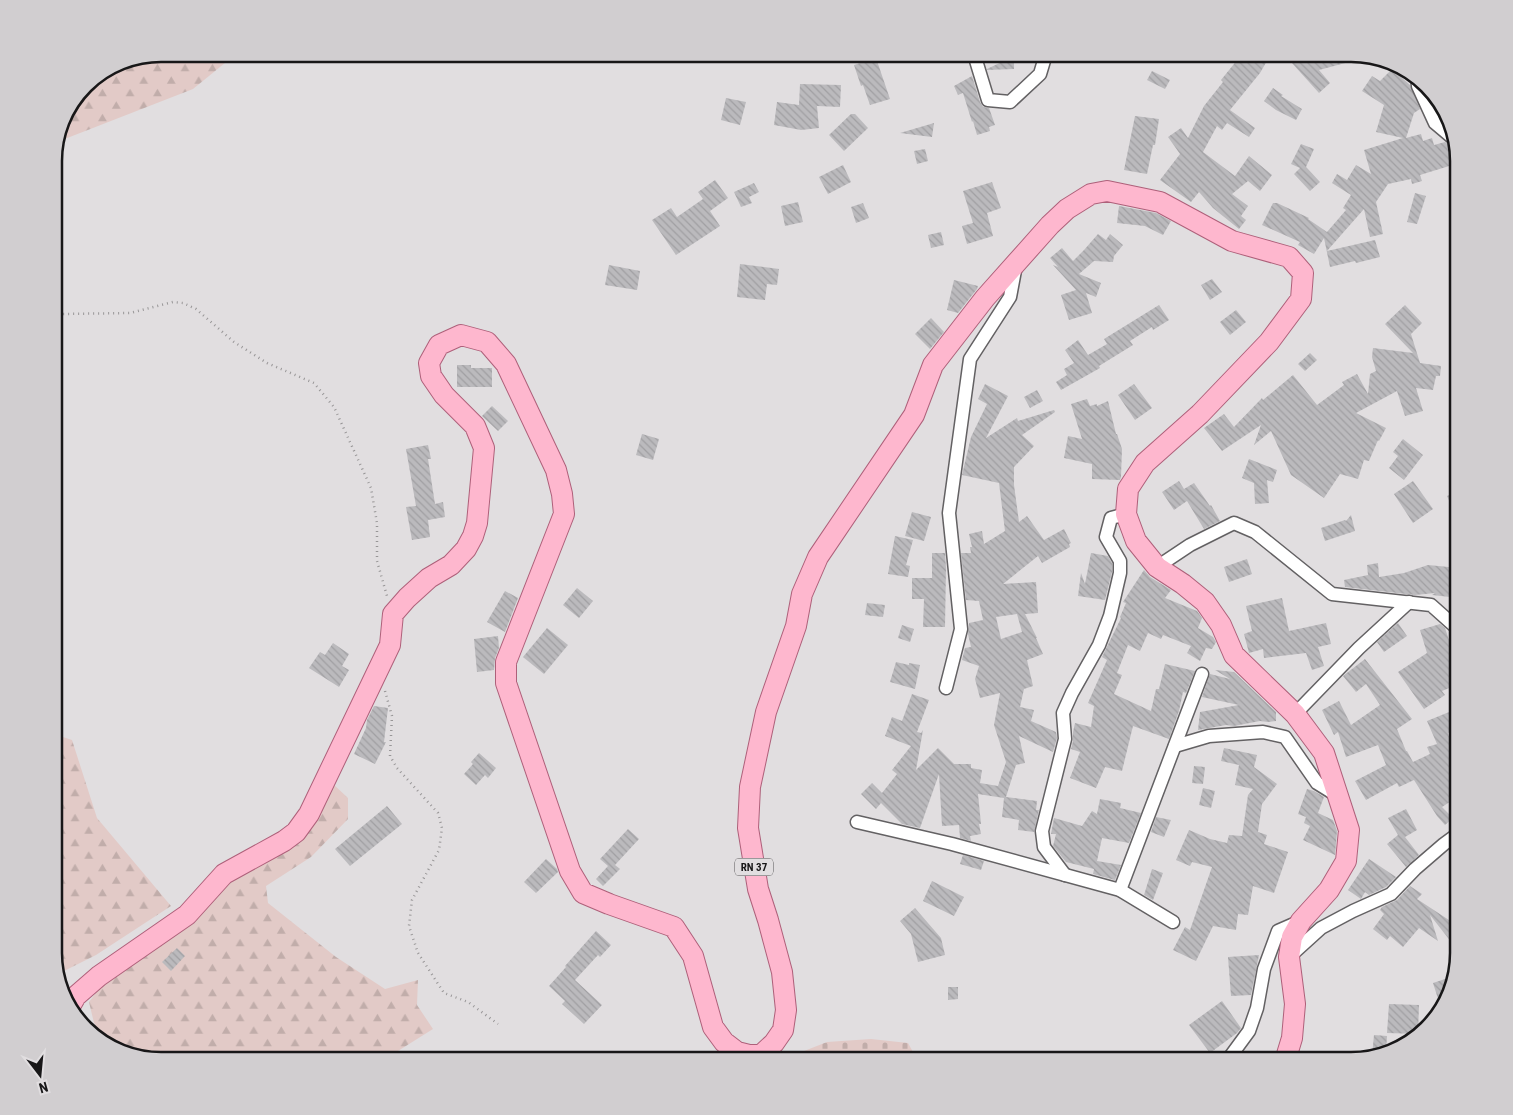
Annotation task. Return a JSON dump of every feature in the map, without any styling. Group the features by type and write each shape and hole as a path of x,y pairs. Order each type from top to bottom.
{"main road":[{"name":"RN 37","path":"766,1052 783,1030 786,1010 782,972 758,889 748,828 750,787 766,712 796,626 802,594 818,557 914,415 933,365 985,298 1050,225 1066,209 1092,194 1107,191 1160,202 1232,241 1289,257 1303,273 1301,299 1269,342 1200,414 1146,463 1128,489 1126,514 1136,541 1157,567 1183,584 1205,602 1221,625 1234,655 1295,714 1324,753 1349,830 1346,861 1329,890 1301,921 1292,937 1289,957 1294,1004 1292,1038 1288,1052"},
{"name":"RN 37","path":"393,614 429,578 451,564 466,549 473,536 477,524 484,448 475,426 444,395 431,376 429,363 439,345 461,335 487,342 506,364 556,470 562,494 564,514 506,662 506,683 570,871 583,893 674,927 693,956 713,1027 724,1042 737,1052"},
{"path":"74,1000 80,992 99,976 187,915 224,874 284,841 296,832 309,814 390,645 393,614"}],"street":[{"path":"976,62 988,100 1010,102 1040,74 1044,62"},
{"path":"1419,89 1435,123 1446,132"},
{"path":"946,688 961,628 948,514 970,360 1010,297 1016,262"},
{"path":"1065,875 1044,847 1042,831 1065,739 1063,713 1099,645 1110,616 1120,573 1120,560 1106,537 1111,518 1126,514"},
{"path":"1157,567 1190,545 1234,523 1256,532 1332,594 1431,605 1450,622"},
{"path":"1295,714 1360,648 1409,602"},
{"path":"1120,890 1202,674"},
{"path":"1175,746 1209,736 1262,732 1285,738 1317,783 1338,796"},
{"path":"857,822 952,844 1120,890 1173,922"},
{"path":"1289,957 1321,928 1391,894 1415,869 1450,840"},
{"path":"1234,1052 1249,1031 1257,1008 1264,969 1278,931 1301,921"}],"path":[{"path":"63,314 130,313 173,302 183,302 196,308 234,342 267,364 314,384 334,407 371,488 377,523 378,561 393,614"},
{"path":"385,689 392,716 390,756 397,768 438,813 442,828 440,850 412,900 409,926 418,953 444,993 468,1002 498,1024"}],"green space":[{"path":"226,62 193,89 65,139 79,106 91,91 106,79 124,70 149,63"},
{"path":"63,737 72,740 97,818 171,906 96,955 64,971"},
{"path":"332,783 348,798 348,819 311,857 266,886 268,903 336,957 385,989 418,980 417,1005 433,1029 396,1052 149,1052 118,1042 99,1030 94,1023 89,1002 102,985 161,941 240,875"},
{"path":"871,1039 908,1043 913,1052 802,1052 827,1042"}],"building":[{"path":"863,62 877,62 890,99 870,105 854,65"},
{"path":"1002,62 1014,62 1014,69 987,69"},
{"path":"1236,62 1266,62 1260,73 1230,110 1255,128 1249,137 1227,123 1222,130 1217,126 1203,152 1235,176 1249,156 1272,175 1260,191 1248,181 1232,194 1248,206 1241,216 1246,220 1239,229 1213,208 1199,192 1191,202 1160,180 1180,154 1168,137 1181,128 1188,138 1204,106 1223,82 1221,80"},
{"path":"1291,62 1349,62 1319,70 1330,83 1319,93"},
{"path":"1152,71 1170,80 1165,89 1147,80"},
{"path":"1390,71 1398,75 1410,85 1420,109 1414,113 1406,138 1421,134 1423,141 1432,138 1434,145 1445,142 1449,145 1450,149 1450,166 1420,175 1422,181 1412,184 1411,179 1388,184 1376,202 1383,234 1370,237 1364,209 1327,251 1375,240 1380,257 1330,267 1324,238 1314,254 1298,245 1300,242 1262,225 1273,203 1277,203 1309,218 1327,232 1346,210 1343,208 1351,195 1332,183 1337,174 1347,180 1356,165 1371,174 1364,150 1403,138 1376,132 1384,105 1362,91 1372,76 1380,81"},
{"path":"972,76 980,102 983,107 989,108 995,125 989,127 990,131 977,135 963,93 958,95 954,86"},
{"path":"800,84 841,85 840,107 817,106 819,128 801,130 774,125 777,102 799,105"},
{"path":"1273,88 1283,95 1281,96 1302,109 1296,120 1276,110 1264,101"},
{"path":"726,98 746,102 740,125 721,120"},
{"path":"851,114 855,114 868,128 844,151 829,135"},
{"path":"1135,116 1159,119 1155,145 1153,145 1147,174 1124,170"},
{"path":"934,123 932,137 900,133"},
{"path":"1301,144 1314,149 1306,167 1320,182 1310,191 1294,174 1300,168 1291,164"},
{"path":"925,149 928,161 917,164 914,151"},
{"path":"843,165 851,182 828,194 819,177"},
{"path":"715,180 728,198 710,211 720,226 676,255 652,220 671,208 677,217 703,199 698,192"},
{"path":"992,182 1001,208 987,213 993,236 967,244 962,226 973,223 963,191"},
{"path":"754,183 759,192 749,197 752,203 741,207 734,192"},
{"path":"1415,193 1426,196 1417,224 1407,222"},
{"path":"798,202 803,222 785,226 781,206"},
{"path":"863,203 869,218 856,223 851,207"},
{"path":"1119,206 1156,213 1171,221 1163,235 1145,226 1117,223"},
{"path":"941,232 944,245 931,248 928,235"},
{"path":"1098,234 1106,240 1110,234 1123,245 1114,256 1113,262 1094,261 1079,274 1101,283 1096,297 1086,293 1092,313 1069,320 1061,295 1076,290 1053,265 1058,267 1050,258 1062,248 1073,261"},
{"path":"740,264 779,269 777,285 767,284 765,300 737,297"},
{"path":"609,265 640,271 637,290 605,285"},
{"path":"1212,279 1222,292 1210,300 1201,285"},
{"path":"954,280 978,286 958,313 947,310"},
{"path":"1159,305 1169,320 1153,330 1152,327 1130,341 1133,345 1099,366 1100,368 1061,390 1056,382 1067,375 1064,369 1074,363 1065,350 1078,340 1088,355 1107,344 1104,339"},
{"path":"1405,305 1422,323 1411,334 1420,363 1441,366 1440,376 1436,376 1433,390 1416,388 1423,411 1405,416 1397,391 1356,413 1386,428 1378,440 1369,461 1364,460 1358,479 1340,474 1324,498 1291,475 1271,431 1254,445 1261,425 1222,451 1204,428 1224,414 1234,427 1262,398 1263,400 1293,375 1317,405 1344,385 1342,382 1357,374 1368,394 1370,374 1376,371 1372,357 1373,348 1413,353 1385,324"},
{"path":"1236,310 1246,322 1230,335 1220,322"},
{"path":"931,318 944,332 930,349 915,334"},
{"path":"1310,353 1317,360 1305,371 1298,364"},
{"path":"457,365 471,365 471,368 492,368 492,387 457,387"},
{"path":"985,384 1008,396 986,438 1017,418 1018,421 1054,410 1055,412 1022,435 1034,446 1014,467 1014,485 1019,522 1027,516 1044,540 1064,529 1071,543 1069,544 1070,547 1042,563 1038,556 1003,584 1036,582 1038,613 1025,614 1043,654 1027,660 1033,686 1024,689 1020,707 1034,710 1031,721 1056,732 1057,738 1053,752 1019,736 1025,763 1016,765 1006,797 1037,801 1036,810 1039,810 1034,832 1018,830 1019,820 1002,817 1004,798 978,794 981,834 970,836 971,841 960,838 959,825 942,826 939,774 920,828 902,824 881,803 876,809 861,794 872,783 882,793 897,774 892,770 911,746 885,736 892,717 902,721 912,694 929,700 917,732 921,733 923,730 916,770 938,748 954,764 971,764 971,768 982,770 980,783 998,786 1006,762 994,725 1000,693 980,698 975,679 979,666 962,660 965,648 971,647 968,634 969,623 983,620 979,601 966,600 961,553 971,553 970,547 972,547 969,534 982,531 984,544 1005,531 999,483 962,475 971,437 987,404 978,399","holes":["1017,614 1022,632 1001,639 996,617"]},
{"path":"1134,384 1152,408 1135,420 1118,395"},
{"path":"1037,390 1043,401 1030,408 1024,397"},
{"path":"1087,399 1090,406 1097,404 1097,406 1108,401 1116,434 1122,449 1120,480 1092,479 1092,464 1064,458 1068,436 1082,439 1071,404"},
{"path":"492,406 508,421 498,431 482,416"},
{"path":"642,434 659,439 653,460 636,455"},
{"path":"1403,439 1423,455 1404,480 1389,468 1398,456 1393,452"},
{"path":"428,445 431,459 428,459 435,504 443,502 445,517 428,520 430,537 412,540 406,507 416,506 406,449"},
{"path":"1249,459 1277,470 1273,482 1267,480 1269,503 1255,504 1254,483 1242,478"},
{"path":"1179,481 1184,489 1194,483 1211,505 1220,521 1204,529 1187,501 1174,510 1162,492"},
{"path":"1413,481 1433,509 1413,523 1394,494"},
{"path":"912,512 931,517 924,541 905,536"},
{"path":"1351,515 1355,531 1325,541 1321,528 1346,521"},
{"path":"895,536 913,540 906,565 910,566 908,577 888,574"},
{"path":"932,553 945,553 945,627 923,627 924,599 912,599 912,578 932,578"},
{"path":"1091,553 1108,556 1112,563 1112,572 1105,600 1078,596 1081,573 1085,584"},
{"path":"1247,559 1252,574 1229,582 1224,567"},
{"path":"1378,563 1379,577 1404,573 1428,565 1450,567 1450,597 1432,595 1435,593 1415,595 1345,587 1344,580 1368,575 1367,565"},
{"path":"1144,570 1150,577 1171,590 1165,598 1197,611 1202,618 1198,628 1213,637 1216,642 1212,649 1206,648 1200,661 1187,653 1191,646 1163,635 1161,639 1148,633 1140,651 1128,645 1117,673 1122,675 1114,694 1151,711 1165,664 1195,671 1186,693 1183,692 1179,711 1169,739 1133,726 1122,771 1105,767 1096,788 1070,778 1080,752 1071,749 1073,732 1075,723 1091,727 1094,706 1088,703 1107,660 1102,657 1121,618 1126,603 1123,602"},
{"path":"577,588 593,601 579,618 563,605"},
{"path":"505,591 518,598 505,632 487,622"},
{"path":"1282,598 1289,631 1326,623 1331,644 1318,647 1324,666 1312,670 1306,653 1264,658 1263,649 1249,653 1244,634 1252,631 1246,606"},
{"path":"867,603 885,605 883,617 865,615"},
{"path":"1398,623 1407,636 1384,652 1377,642"},
{"path":"1440,624 1445,628 1450,643 1450,688 1442,691 1445,695 1424,709 1398,672 1427,653 1420,630"},
{"path":"902,625 914,629 910,642 898,638"},
{"path":"547,628 568,645 544,674 523,657"},
{"path":"498,636 499,648 495,658 494,670 477,672 474,639"},
{"path":"333,643 349,654 342,666 349,670 339,687 309,668 320,652 325,655"},
{"path":"1365,659 1412,719 1397,729 1413,762 1430,754 1427,747 1437,744 1427,721 1450,712 1450,732 1448,733 1450,741 1450,802 1442,807 1450,815 1450,821 1445,825 1414,780 1399,787 1397,783 1366,800 1355,781 1386,765 1378,745 1346,757 1338,732 1334,735 1322,710 1339,701 1351,725 1380,705 1366,684 1356,692 1343,676"},
{"path":"896,662 920,665 915,689 890,682"},
{"path":"1215,670 1234,672 1276,712 1276,721 1260,721 1198,730 1200,712 1239,705 1202,697 1210,674 1230,679"},
{"path":"374,706 388,708 384,742 386,742 375,764 354,754"},
{"path":"1224,748 1257,755 1254,767 1277,784 1262,804 1258,832 1267,835 1264,844 1288,852 1274,893 1253,886 1248,915 1238,914 1236,930 1213,926 1196,961 1173,950 1185,927 1190,930 1212,867 1192,862 1190,866 1176,860 1189,830 1210,839 1227,843 1229,835 1242,836 1248,795 1253,789 1235,785 1239,765 1221,761"},
{"path":"479,753 496,768 488,778 485,775 476,785 464,774 473,764 471,762"},
{"path":"1194,766 1205,767 1203,784 1192,783"},
{"path":"1203,788 1215,791 1211,808 1199,805"},
{"path":"1307,789 1324,797 1318,813 1333,820 1337,831 1335,855 1303,840 1310,826 1304,823 1306,817 1298,814"},
{"path":"1100,799 1121,803 1120,808 1141,813 1129,843 1102,838 1097,861 1121,865 1115,880 1093,874 1094,869 1066,862 1053,846 1056,834 1051,834 1054,818 1082,826 1092,811 1097,814"},
{"path":"387,806 402,824 350,866 335,849"},
{"path":"1406,809 1417,830 1405,837 1419,855 1406,867 1387,844 1398,835 1388,818"},
{"path":"1156,817 1171,820 1164,837 1151,832"},
{"path":"628,829 639,839 615,865 620,869 603,886 596,879 608,866 600,859"},
{"path":"963,855 984,861 981,870 960,864"},
{"path":"546,859 558,872 536,893 524,882"},
{"path":"1369,859 1396,877 1386,887 1369,895 1365,892 1361,899 1348,890"},
{"path":"1152,869 1163,873 1153,900 1144,895"},
{"path":"932,881 964,897 954,916 923,901"},
{"path":"1410,886 1422,894 1417,899 1450,921 1450,941 1430,915 1438,941 1419,928 1403,947 1390,936 1387,940 1373,929 1384,914 1380,910 1382,907 1397,900"},
{"path":"915,908 941,938 945,955 918,962 911,934 900,921"},
{"path":"596,931 611,945 600,957 598,955 575,980 602,1005 584,1024 562,1004 565,1001 549,986"},
{"path":"177,948 185,956 171,971 162,962"},
{"path":"1259,955 1251,995 1231,996 1228,957"},
{"path":"1447,978 1438,1000 1433,983"},
{"path":"948,987 958,987 958,999 948,1000"},
{"path":"1222,1001 1241,1028 1237,1033 1209,1052 1189,1025"},
{"path":"1389,1004 1419,1005 1418,1027 1410,1034 1387,1033"},
{"path":"1374,1035 1387,1036 1386,1046 1373,1050"}]}
